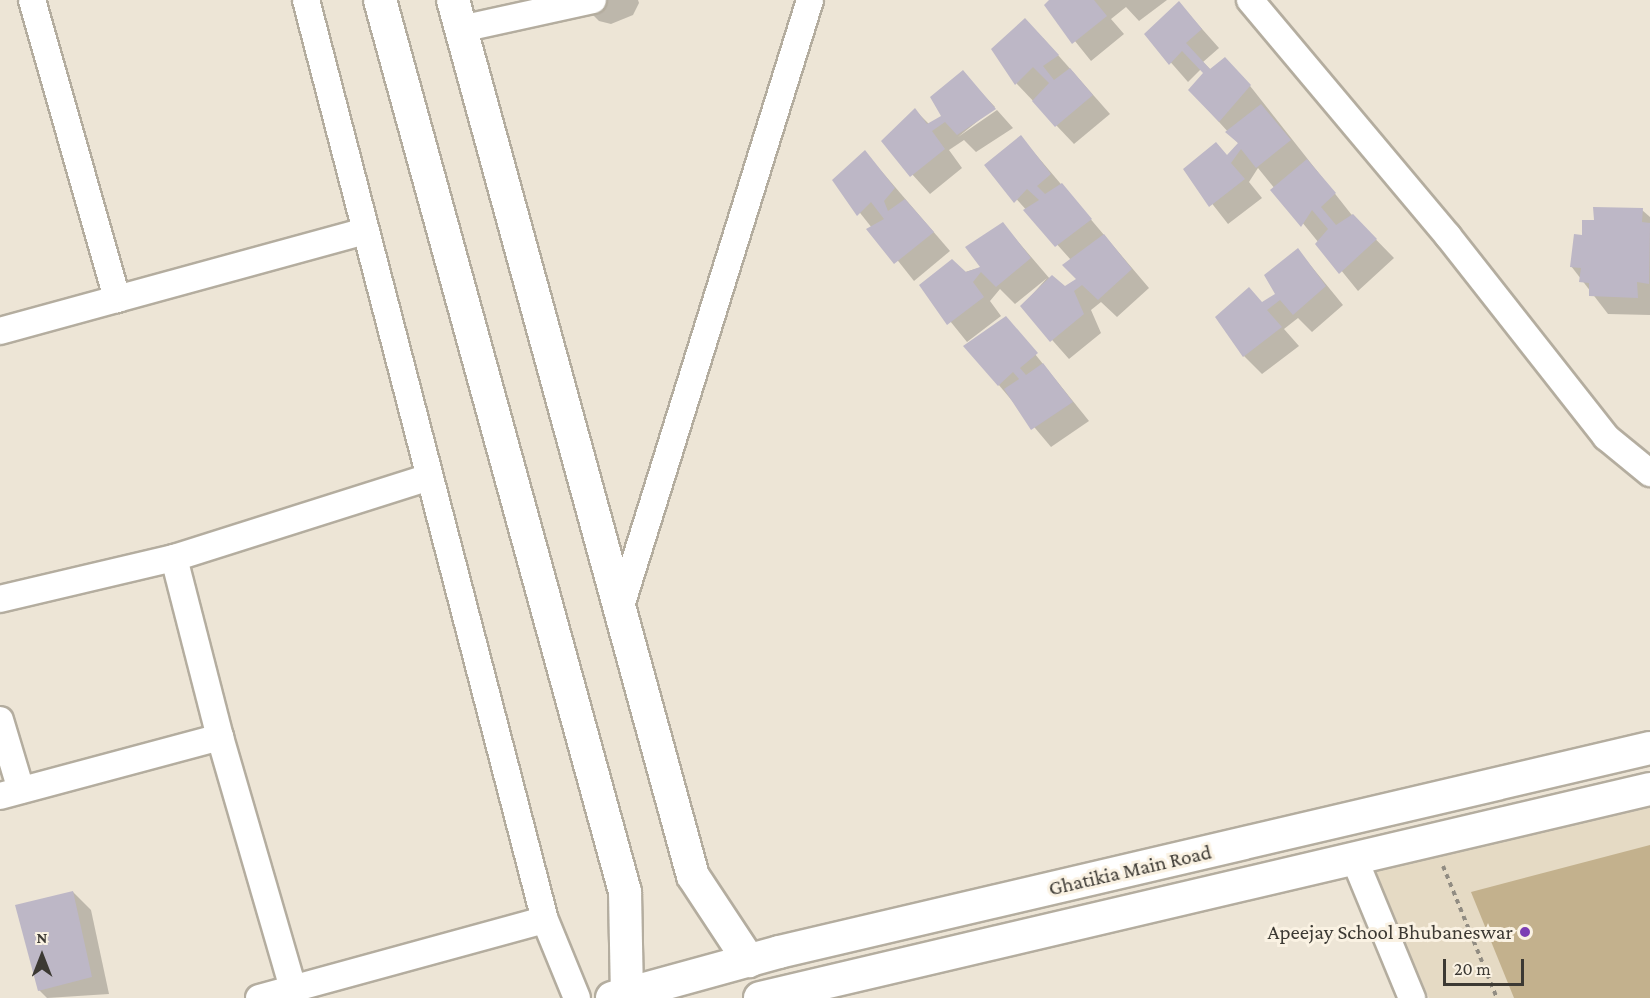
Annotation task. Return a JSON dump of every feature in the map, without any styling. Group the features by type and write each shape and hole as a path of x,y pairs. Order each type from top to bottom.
{"street":[{"path":"32,0 117,299"},
{"path":"306,0 545,920 577,998"},
{"path":"380,0 625,891 620,995"},
{"path":"593,0 457,15 693,876 749,960"},
{"path":"620,609 810,0"},
{"path":"1250,0 1448,236 1606,438 1650,473"},
{"path":"0,331 366,231"},
{"path":"0,599 174,558 429,477"},
{"path":"174,558 220,737 293,988"},
{"path":"0,720 11,793 220,737"},
{"name":"Ghatikia Main Road","path":"620,995 749,960 1650,748"},
{"name":"Ghatikia Main Road","path":"760,998 1650,789"},
{"path":"1354,858 1412,998"},
{"path":"1000,901 1010,938"},
{"path":"259,998 545,920"}],"path":[{"path":"1433,841 1497,998"}],"shaded area":[{"name":"Apeejay School Bhubaneswar","path":"1650,801 1650,998 1429,998 1372,865"},
{"path":"1650,845 1650,998 1514,998 1471,892"}],"building":[{"path":"1049,0 1094,0 1107,16 1072,44 1044,5"},
{"path":"1179,1 1202,29 1186,43 1210,69 1225,57 1251,85 1219,122 1188,90 1203,73 1182,51 1169,65 1144,34"},
{"path":"1025,18 1059,55 1043,66 1054,80 1070,68 1093,95 1055,127 1032,101 1049,83 1033,67 1015,85 991,49"},
{"path":"963,70 996,109 957,135 945,122 932,131 945,149 910,177 881,141 915,108 927,124 941,116 930,97"},
{"path":"1261,104 1291,140 1256,168 1241,149 1231,163 1245,179 1209,207 1183,169 1216,142 1227,155 1238,143 1225,132"},
{"path":"1021,135 1051,174 1037,186 1045,194 1062,183 1092,219 1055,247 1023,210 1039,200 1027,189 1014,203 984,165"},
{"path":"865,150 895,188 884,201 888,211 905,199 934,232 894,264 866,229 884,219 871,202 857,216 832,180"},
{"path":"1307,159 1336,193 1321,207 1336,225 1353,214 1377,239 1339,274 1315,244 1328,229 1312,210 1301,227 1270,190"},
{"path":"1593,207 1643,208 1642,222 1650,223 1649,284 1637,282 1638,298 1589,296 1589,283 1579,282 1581,268 1570,267 1574,234 1582,235 1582,220 1594,220"},
{"path":"1003,222 1031,258 996,287 981,272 973,282 984,297 947,325 919,285 952,259 966,272 980,267 965,247"},
{"path":"1104,234 1132,269 1098,300 1082,285 1074,291 1084,314 1050,342 1020,306 1052,275 1065,286 1076,279 1062,265"},
{"path":"1298,248 1326,286 1293,315 1280,300 1267,310 1282,327 1243,357 1215,317 1249,287 1262,302 1275,294 1264,275"},
{"path":"1006,316 1038,353 1020,368 1026,375 1043,363 1073,402 1031,430 1004,389 1019,379 1013,372 998,386 963,346"},
{"path":"73,891 92,977 38,991 15,905"}],"place":[{"name":"Apeejay School Bhubaneswar","path":"1525,932"}]}
